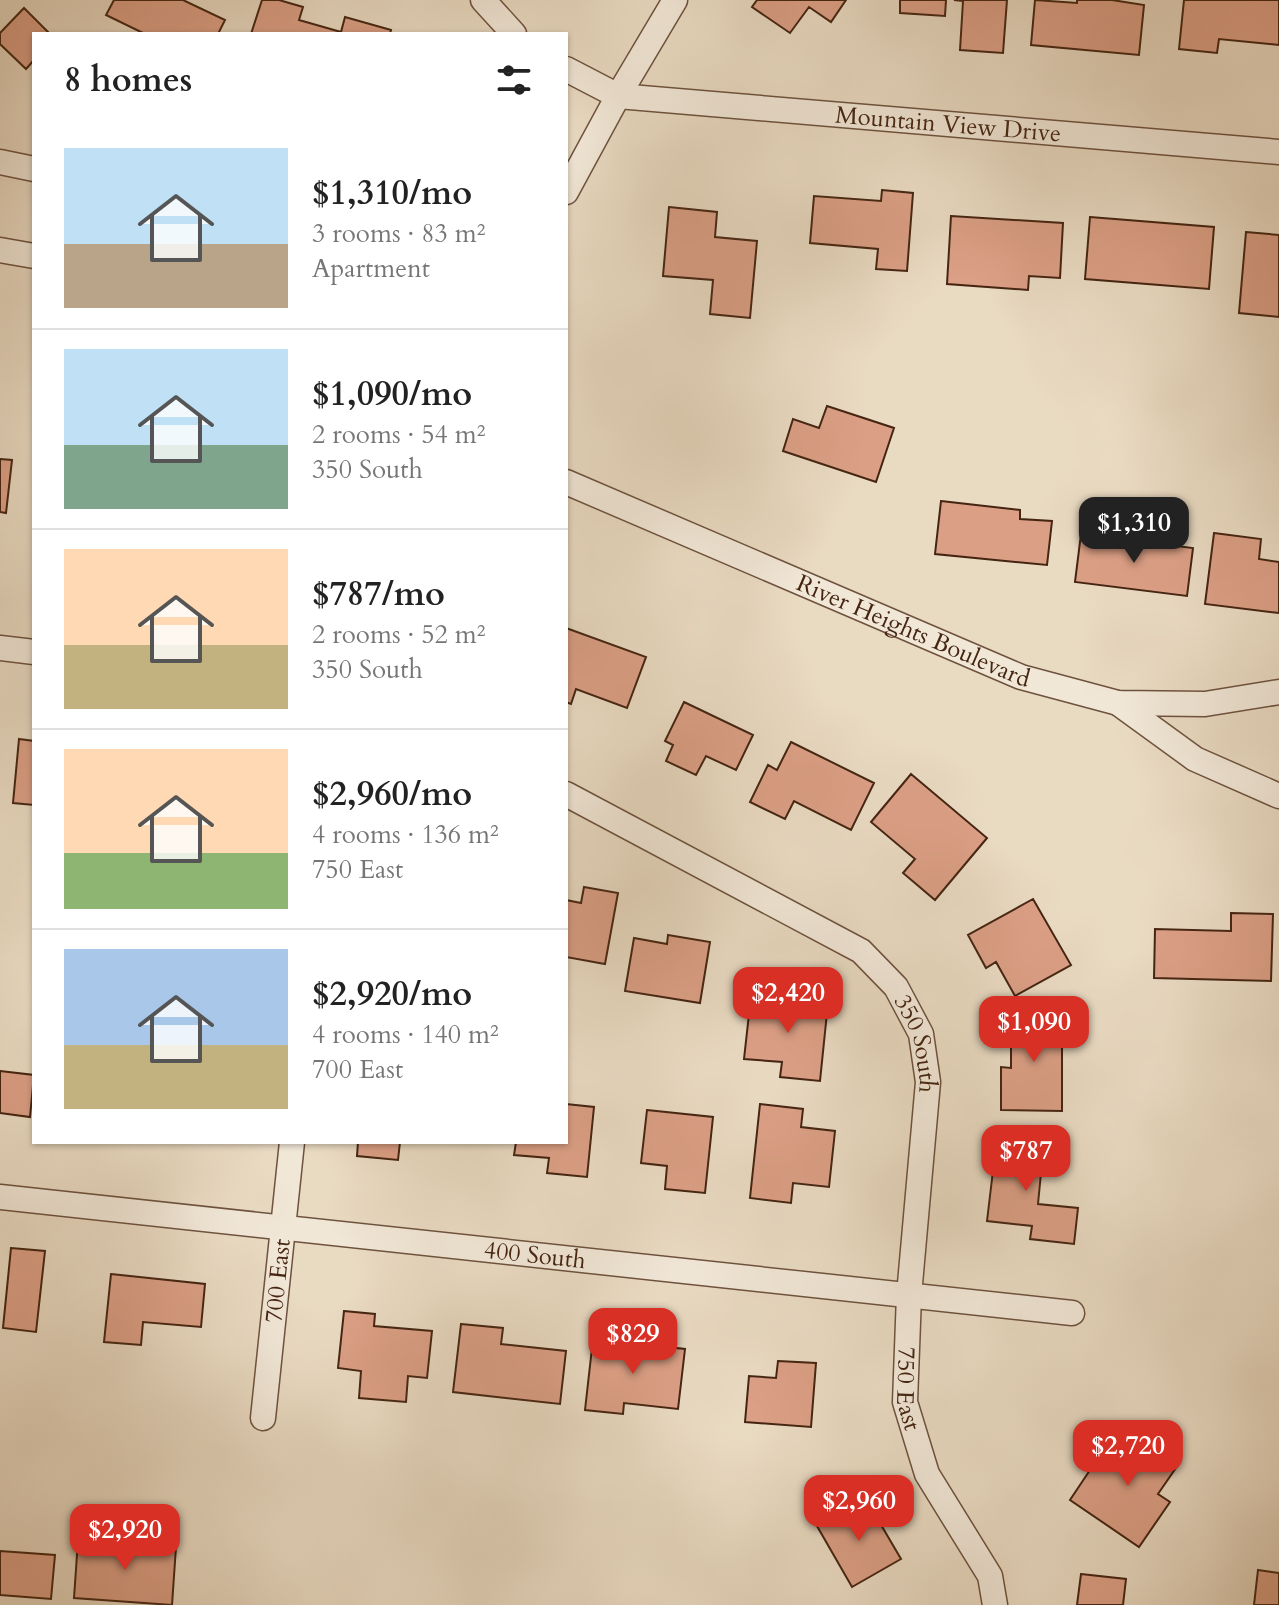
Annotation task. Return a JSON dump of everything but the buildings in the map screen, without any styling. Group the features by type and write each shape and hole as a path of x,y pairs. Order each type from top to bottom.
{"street":[{"path":"483,0 512,32"},
{"path":"568,188 675,0"},
{"path":"568,70 618,96"},
{"name":"Mountain View Drive","path":"618,96 1279,152"},
{"path":"0,162 32,169"},
{"path":"0,250 32,256"},
{"name":"River Heights Boulevard","path":"568,483 1021,677 1118,703 1205,704 1279,692"},
{"path":"0,648 32,652"},
{"path":"1118,703 1195,759 1279,796"},
{"name":"350 South","path":"568,795 861,951 896,987 921,1034 928,1082 909,1295"},
{"name":"700 East","path":"263,1418 292,1144"},
{"name":"400 South","path":"0,1197 1072,1313"},
{"name":"750 East","path":"909,1295 905,1402 927,1474 990,1576 995,1605"}]}
